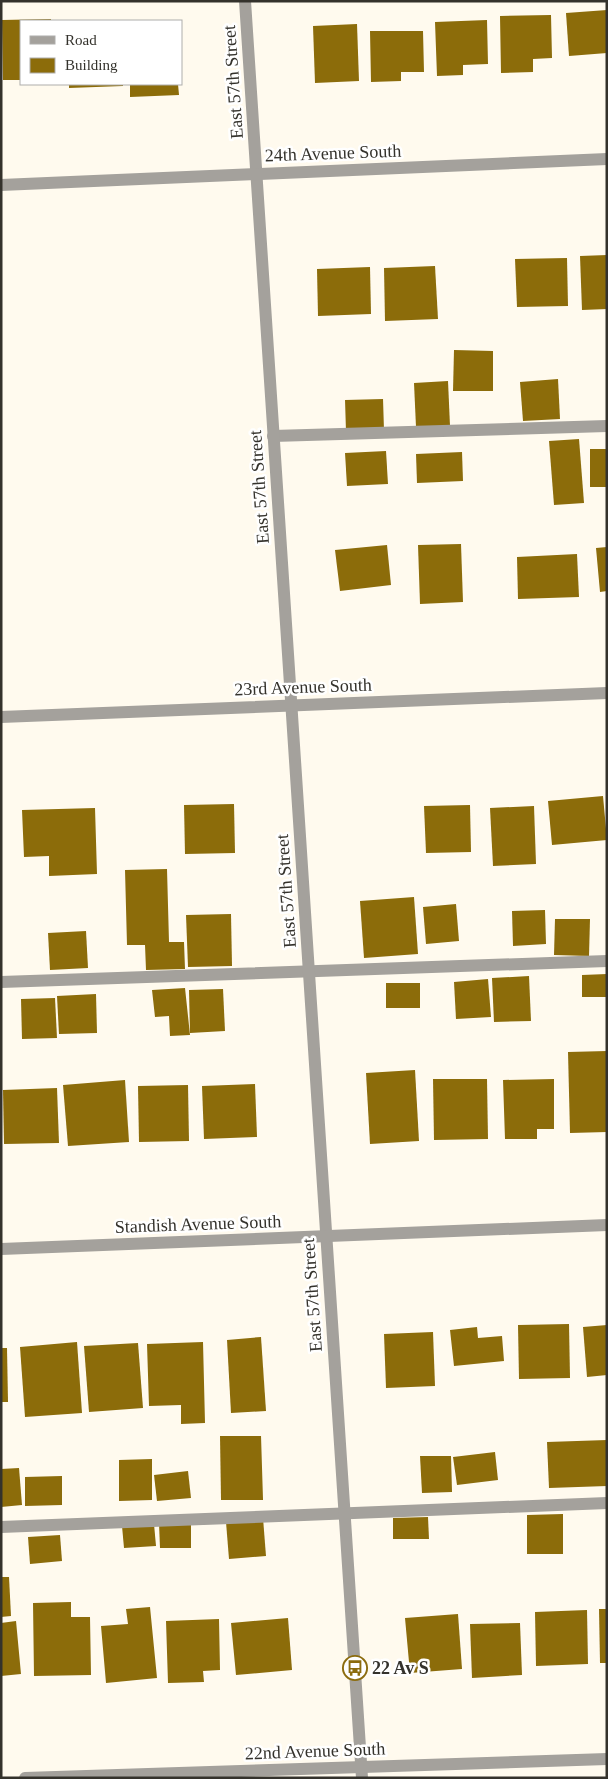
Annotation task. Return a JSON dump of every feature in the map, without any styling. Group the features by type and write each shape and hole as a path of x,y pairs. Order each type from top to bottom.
{"street":[{"name":"East 57th Street","path":"245,1 361,1772"},
{"name":"24th Avenue South","path":"1,185 607,159"},
{"path":"273,436 607,426"},
{"name":"23rd Avenue South","path":"1,717 291,704 607,693"},
{"path":"1,982 607,961"},
{"name":"Standish Avenue South","path":"1,1250 607,1226"},
{"path":"1,1527 607,1503"},
{"name":"22nd Avenue South","path":"24,1778 361,1772 607,1759"}],"building":[{"path":"607,10 607,53 569,56 566,13"},
{"path":"551,15 552,58 533,59 533,72 501,73 500,16"},
{"path":"51,19 20,20 20,80 3,80 2,20"},
{"path":"487,20 488,64 463,65 463,75 437,76 435,22"},
{"path":"357,24 359,81 315,83 313,26"},
{"path":"370,31 423,31 424,72 401,72 401,81 371,82"},
{"path":"69,85 123,85 123,86 69,88"},
{"path":"130,85 178,85 179,95 130,97"},
{"path":"607,255 607,309 582,310 580,256"},
{"path":"567,258 568,306 517,307 515,259"},
{"path":"435,266 438,319 385,321 384,268"},
{"path":"370,267 371,314 318,316 317,269"},
{"path":"454,350 493,351 493,391 453,391"},
{"path":"558,379 560,419 523,421 520,382"},
{"path":"448,381 450,426 416,427 414,383"},
{"path":"383,399 384,430 346,431 345,400"},
{"path":"579,439 584,503 554,505 549,441"},
{"path":"590,449 607,449 607,487 590,487"},
{"path":"386,451 388,484 347,486 345,453"},
{"path":"462,452 463,481 417,483 416,454"},
{"path":"461,544 463,602 420,604 418,545"},
{"path":"387,545 391,585 340,591 335,550"},
{"path":"607,547 607,591 600,592 596,548"},
{"path":"577,554 579,597 518,599 517,557"},
{"path":"603,796 607,840 552,845 548,801"},
{"path":"234,804 235,853 185,854 184,805"},
{"path":"470,805 471,852 426,853 424,806"},
{"path":"534,806 536,864 493,866 490,808"},
{"path":"95,808 97,874 49,876 49,856 24,857 22,810"},
{"path":"167,869 169,942 184,942 185,969 146,970 145,945 127,945 125,870"},
{"path":"414,897 418,954 364,958 360,901"},
{"path":"456,904 459,941 426,944 423,907"},
{"path":"545,910 546,944 513,946 512,911"},
{"path":"231,914 232,966 188,967 186,915"},
{"path":"555,919 590,919 589,956 554,955"},
{"path":"86,931 88,968 50,970 48,933"},
{"path":"607,974 607,997 582,997 582,975"},
{"path":"529,976 531,1021 494,1022 492,978"},
{"path":"488,979 491,1017 456,1019 454,982"},
{"path":"386,983 420,983 420,1008 386,1008"},
{"path":"185,988 190,1035 170,1036 169,1016 155,1017 152,990"},
{"path":"223,989 225,1031 190,1033 189,990"},
{"path":"96,994 97,1033 59,1034 57,996"},
{"path":"55,998 57,1038 22,1039 21,999"},
{"path":"607,1051 607,1132 570,1133 568,1052"},
{"path":"415,1070 419,1141 370,1144 366,1073"},
{"path":"433,1079 487,1079 488,1139 434,1140"},
{"path":"554,1079 554,1129 537,1129 537,1139 505,1139 503,1080"},
{"path":"125,1080 129,1142 68,1146 63,1085"},
{"path":"255,1084 257,1137 204,1139 202,1086"},
{"path":"188,1085 189,1141 139,1142 138,1086"},
{"path":"57,1088 59,1143 4,1144 3,1090"},
{"path":"569,1324 570,1378 519,1379 518,1325"},
{"path":"607,1325 607,1375 587,1377 583,1327"},
{"path":"477,1327 478,1338 502,1336 504,1361 454,1366 450,1330"},
{"path":"433,1332 435,1386 386,1388 384,1334"},
{"path":"261,1337 266,1411 231,1413 227,1340"},
{"path":"77,1342 82,1413 25,1417 20,1347"},
{"path":"203,1342 205,1423 181,1424 181,1405 149,1406 147,1344"},
{"path":"138,1343 143,1408 89,1412 84,1346"},
{"path":"1,1348 7,1348 8,1402 1,1402"},
{"path":"220,1436 261,1436 263,1500 221,1500"},
{"path":"607,1440 607,1486 549,1488 547,1442"},
{"path":"495,1452 498,1480 457,1485 453,1457"},
{"path":"420,1456 451,1456 452,1492 422,1493"},
{"path":"152,1459 152,1500 119,1501 119,1460"},
{"path":"19,1468 22,1505 1,1507 1,1469"},
{"path":"188,1471 191,1498 157,1501 154,1475"},
{"path":"62,1476 62,1505 25,1506 25,1477"},
{"path":"563,1514 563,1554 527,1554 527,1515"},
{"path":"428,1517 429,1539 393,1539 393,1518"},
{"path":"263,1518 266,1556 229,1559 226,1522"},
{"path":"159,1523 191,1523 191,1548 160,1548"},
{"path":"154,1524 156,1546 124,1548 122,1526"},
{"path":"60,1535 62,1561 30,1564 28,1537"},
{"path":"1,1577 9,1577 11,1616 1,1617"},
{"path":"71,1602 71,1617 90,1617 91,1675 34,1676 33,1603"},
{"path":"150,1607 157,1678 106,1683 101,1626 128,1624 126,1609"},
{"path":"599,1609 607,1609 607,1663 600,1663"},
{"path":"587,1610 588,1664 536,1666 535,1612"},
{"path":"458,1614 462,1669 410,1673 405,1618"},
{"path":"288,1618 292,1670 236,1675 231,1623"},
{"path":"219,1619 220,1670 203,1671 204,1682 168,1683 166,1621"},
{"path":"16,1621 21,1674 1,1676 1,1623"},
{"path":"520,1623 522,1675 472,1678 470,1624"}],"place":[{"name":"22 Av S","path":"355,1668"}]}
